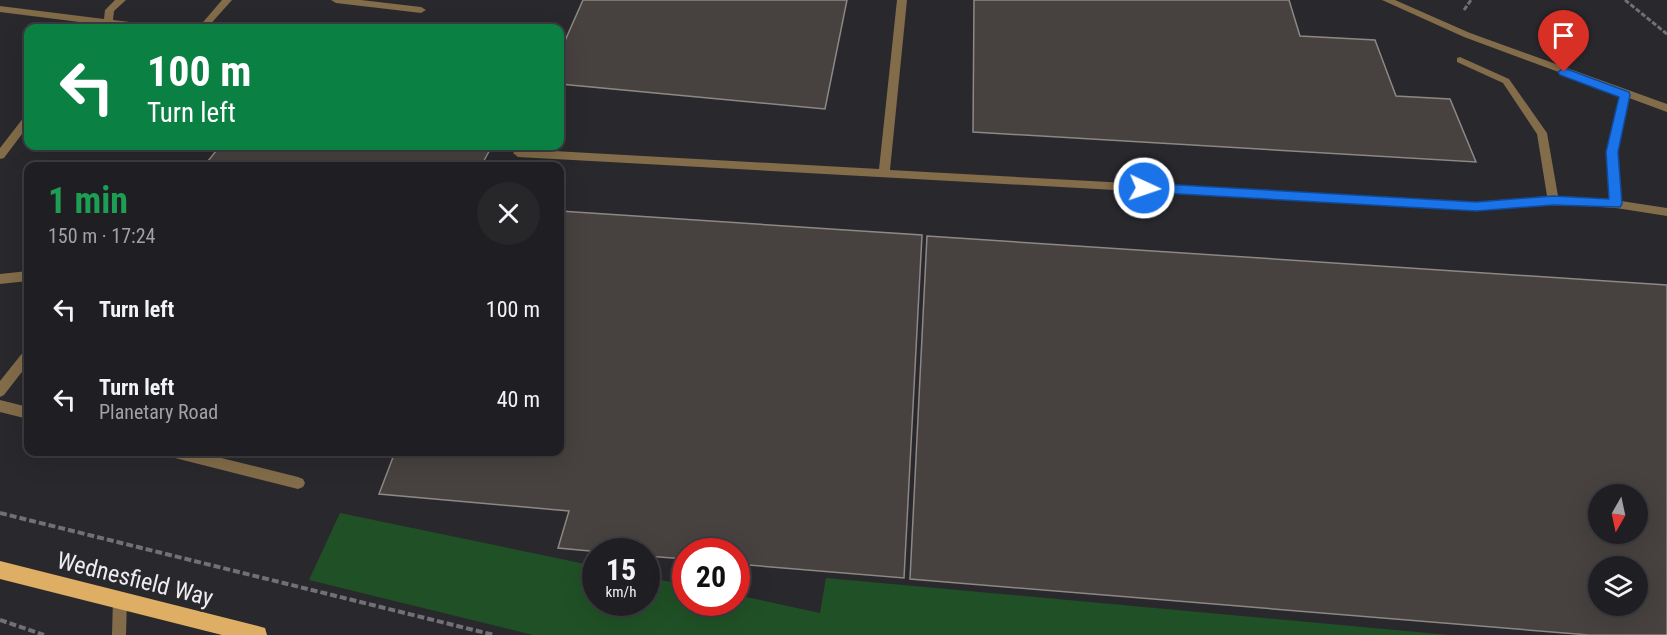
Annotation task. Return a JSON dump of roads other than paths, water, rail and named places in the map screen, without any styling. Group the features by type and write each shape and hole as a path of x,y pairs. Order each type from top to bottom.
{"main road":[{"name":"Wednesfield Way","path":"0,570 120,599 247,634"}],"street":[{"path":"1,9 12,0"},
{"path":"107,24 110,10 120,0"},
{"path":"206,24 227,0"},
{"path":"336,0 421,10"},
{"path":"884,173 902,0"},
{"path":"1387,0 1467,35 1625,95 1667,108"},
{"path":"1,9 95,24"},
{"path":"1460,60 1506,81 1542,133 1553,200"},
{"path":"1616,204 1612,152 1625,95"},
{"path":"0,155 24,131"},
{"path":"518,153 1476,206 1553,200 1616,204 1667,212"},
{"path":"0,279 24,276"},
{"path":"0,391 24,360"},
{"path":"0,406 24,412"},
{"path":"191,456 298,483"},
{"path":"119,635 120,599"}]}
